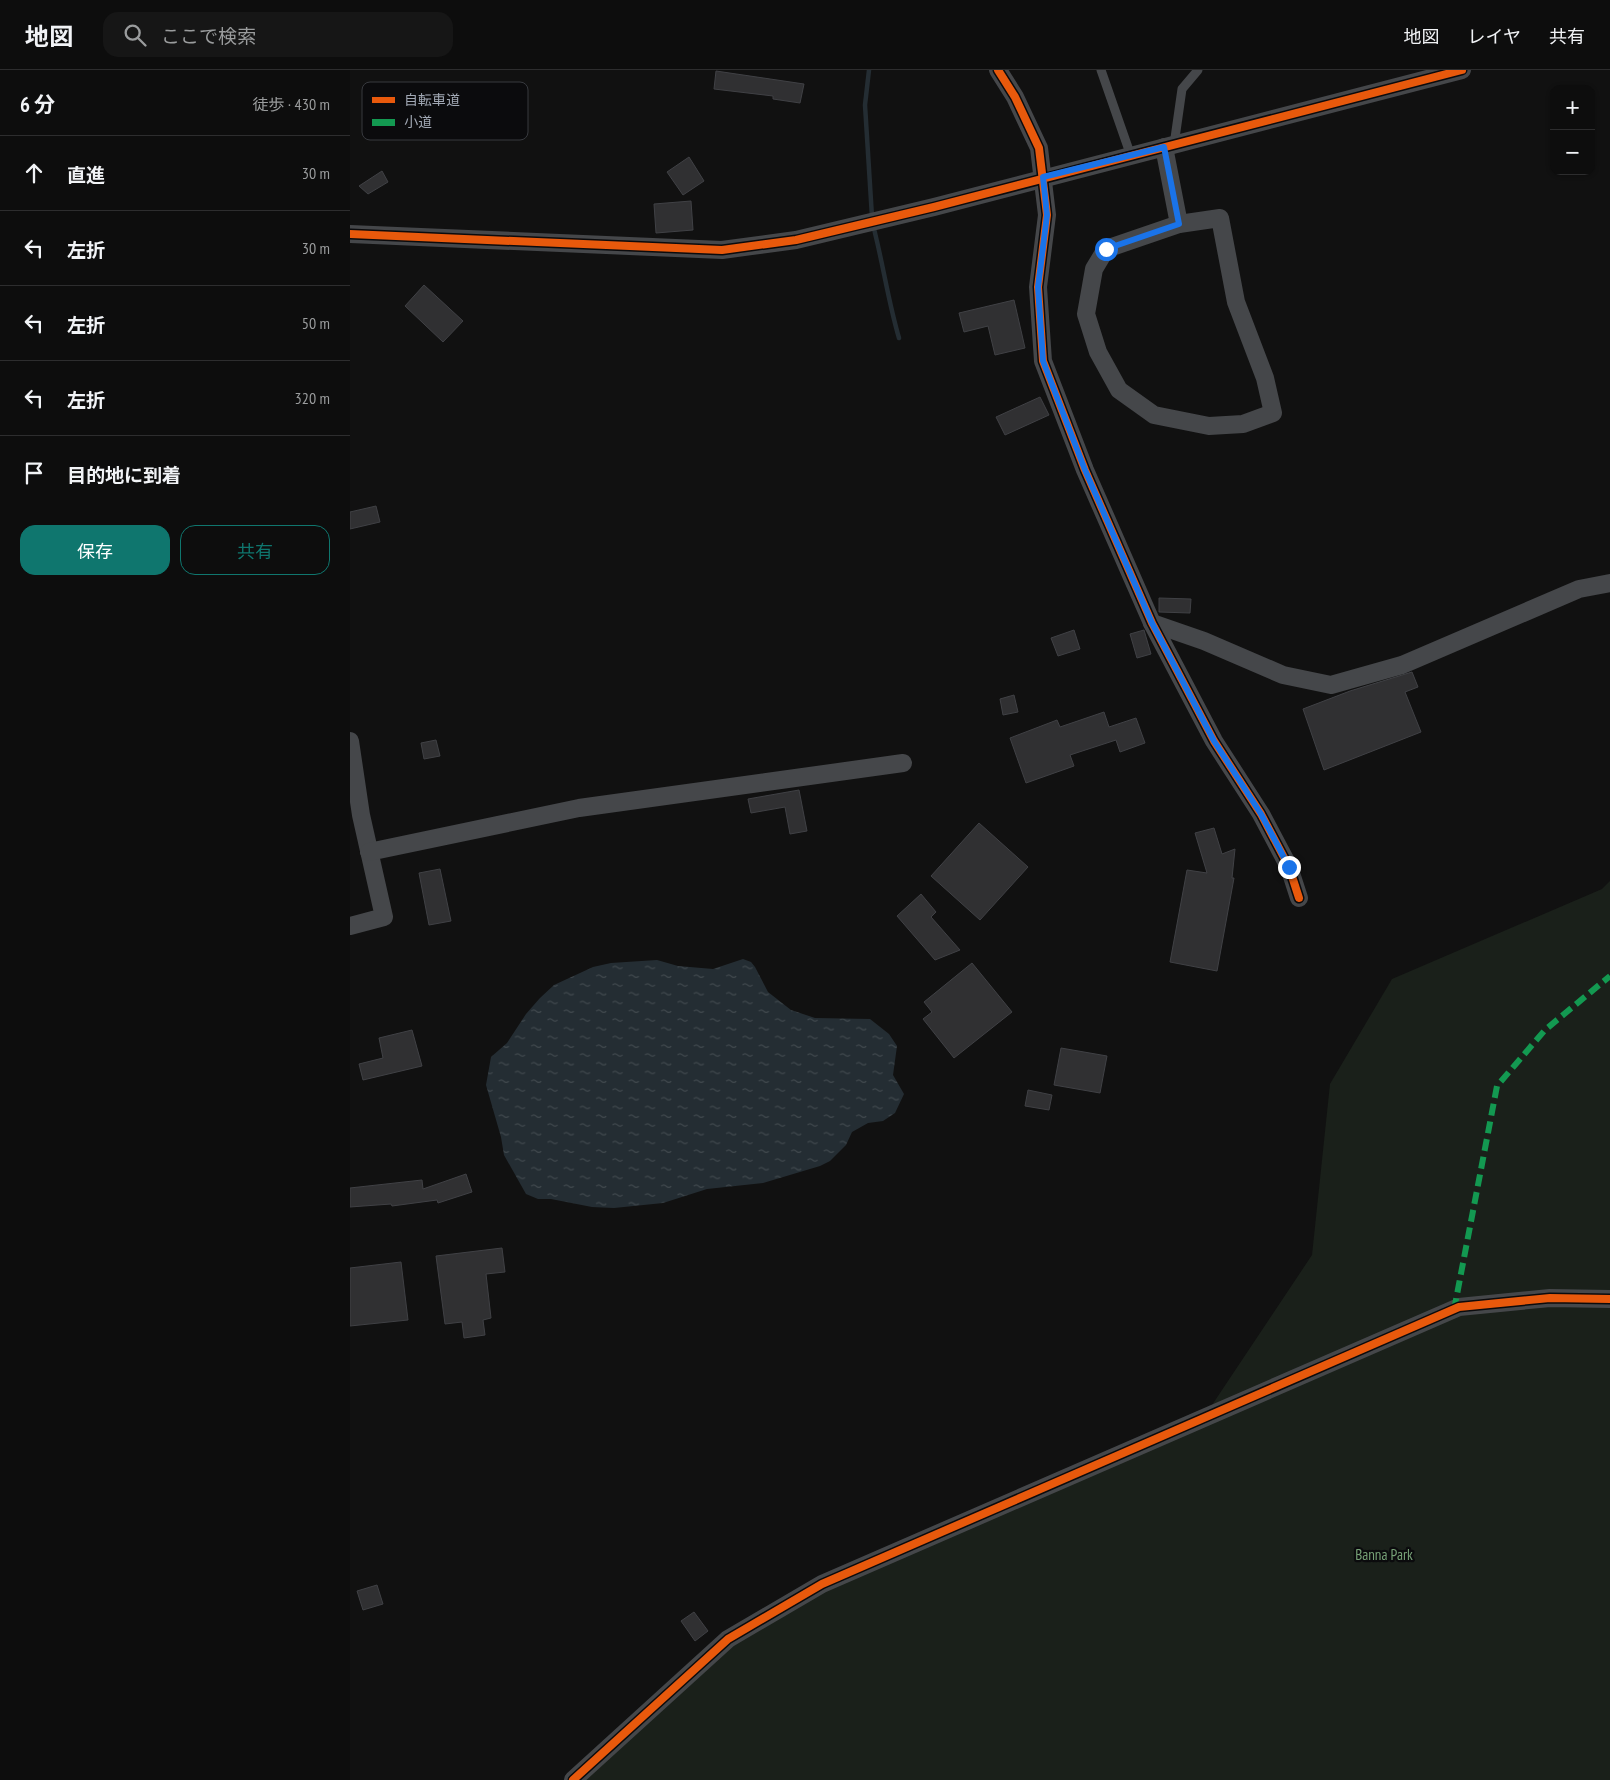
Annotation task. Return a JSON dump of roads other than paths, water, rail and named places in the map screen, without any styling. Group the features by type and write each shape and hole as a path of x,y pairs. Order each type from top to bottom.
{"street":[{"path":"998,70 1014,97 1039,148 1047,215 1038,287 1043,361 1085,470 1152,623 1214,741 1261,814 1289,867 1300,898"},
{"path":"350,234 722,250 796,240 1462,70"},
{"path":"1169,146 1179,224"},
{"path":"1220,218 1236,302 1265,378 1273,412 1244,424 1209,426 1154,415 1119,390 1098,352 1086,314 1094,269 1106,249 1179,224 1220,218"},
{"path":"1152,623 1204,641 1283,675 1331,685 1402,665 1579,589 1610,583"},
{"path":"350,741 360,815 384,917 350,926"},
{"path":"369,852 579,808 903,763"},
{"path":"573,1780 728,1639 822,1584 1459,1307 1550,1298 1610,1299"}],"lane":[{"path":"1100,70 1131,156"},
{"path":"1169,146 1182,89 1198,70"}],"water":[{"path":"743,959 751,962 755,967 768,992 791,1010 815,1018 870,1019 889,1034 897,1046 893,1075 904,1094 895,1113 883,1121 868,1123 852,1132 846,1145 830,1161 820,1166 763,1183 707,1189 663,1203 614,1208 592,1207 551,1199 538,1199 526,1194 504,1155 501,1137 486,1085 491,1057 507,1043 526,1014 540,998 554,985 593,967 611,963 657,960 678,966 713,969"}],"waterway":[{"path":"869,70 865,105 872,217"},
{"path":"873,225 899,338"}],"park label":[{"name":"Banna Park","path":"1384,1554"}]}
